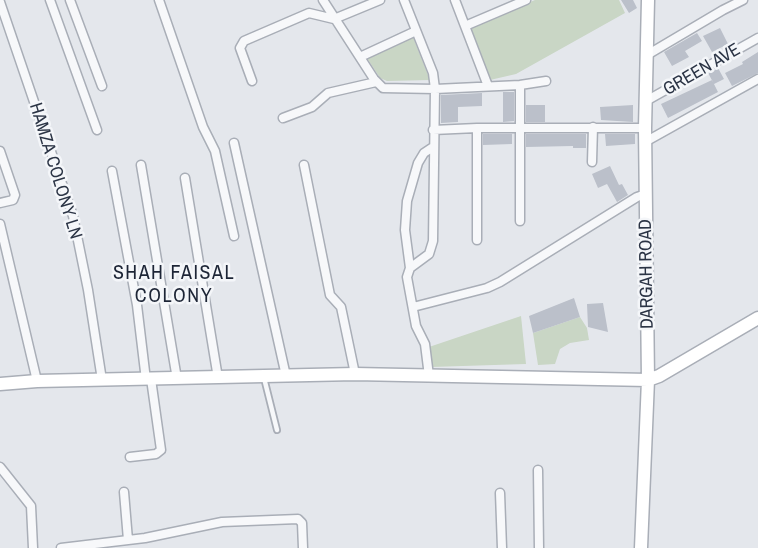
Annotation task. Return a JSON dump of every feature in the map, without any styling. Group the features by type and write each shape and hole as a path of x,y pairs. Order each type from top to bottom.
{"street":[{"path":"50,0 97,130"},
{"path":"70,0 102,86"},
{"path":"159,0 203,127 215,151 234,236"},
{"path":"323,0 376,82 383,88 520,85 546,81"},
{"path":"252,81 240,48 244,41 309,13 334,19 380,0"},
{"path":"404,0 433,73 435,88 433,241 429,254 410,268"},
{"path":"455,0 488,86"},
{"path":"465,26 526,0"},
{"name":"DARGAH ROAD","path":"642,548 648,380 645,128 648,0"},
{"path":"647,55 743,0"},
{"name":"HAMZA COLONY LN","path":"0,2 73,216 88,290 102,380"},
{"path":"360,57 416,31"},
{"name":"GREEN AVE","path":"646,102 758,38"},
{"path":"645,142 758,79"},
{"path":"283,118 312,107 328,93 376,82"},
{"path":"520,85 520,221"},
{"path":"592,162 593,127"},
{"path":"477,128 477,240"},
{"path":"433,130 645,128"},
{"path":"234,142 286,376"},
{"path":"429,376 425,344 416,326 407,277 410,268 405,230 407,201 418,163 424,153 433,147"},
{"path":"0,152 15,195 13,200 0,203"},
{"path":"141,165 177,379"},
{"path":"304,165 330,295 341,307 355,374"},
{"path":"112,171 161,450 156,454 130,457"},
{"path":"185,178 218,378"},
{"path":"413,307 487,288 500,282 646,194"},
{"path":"0,224 36,381"},
{"path":"0,384 36,381 264,378 355,374 648,380 659,376 758,319"},
{"path":"0,467 31,506 33,548"},
{"path":"538,470 539,548"},
{"path":"124,492 128,540"},
{"path":"500,493 502,548"},
{"path":"61,548 128,540 222,522 298,519 302,523 303,548"}],"lane":[{"path":"264,378 277,430"}],"green space":[{"path":"535,0 619,0 625,13 516,74 490,80 470,27"},
{"path":"405,34 413,37 430,80 387,81 380,78 365,55"},
{"path":"521,316 526,364 431,367 429,347"},
{"path":"580,317 587,328 589,340 570,343 560,349 555,364 538,365 533,333"}],"building":[{"path":"621,0 633,0 637,8 629,13"},
{"path":"720,28 728,44 712,52 703,36"},
{"path":"697,33 702,41 685,51 689,57 672,66 664,52"},
{"path":"758,52 758,73 732,86 725,73 743,64 742,62"},
{"path":"718,68 724,79 714,84 708,73"},
{"path":"712,80 718,92 668,118 661,104"},
{"path":"503,92 514,92 514,121 503,122"},
{"path":"482,93 482,106 458,107 458,122 441,123 441,95"},
{"path":"526,105 545,105 545,122 526,122"},
{"path":"633,105 633,122 601,120 600,107"},
{"path":"483,134 512,134 512,144 483,145"},
{"path":"526,134 586,134 586,148 526,147"},
{"path":"605,134 635,134 635,144 606,146"},
{"path":"610,166 619,185 622,184 628,195 617,202 607,184 598,188 592,174"},
{"path":"574,298 580,317 533,333 529,316"},
{"path":"603,303 608,332 588,327 587,304"}],"district":[{"name":"SHAH FAISAL COLONY","path":"174,286"}]}
